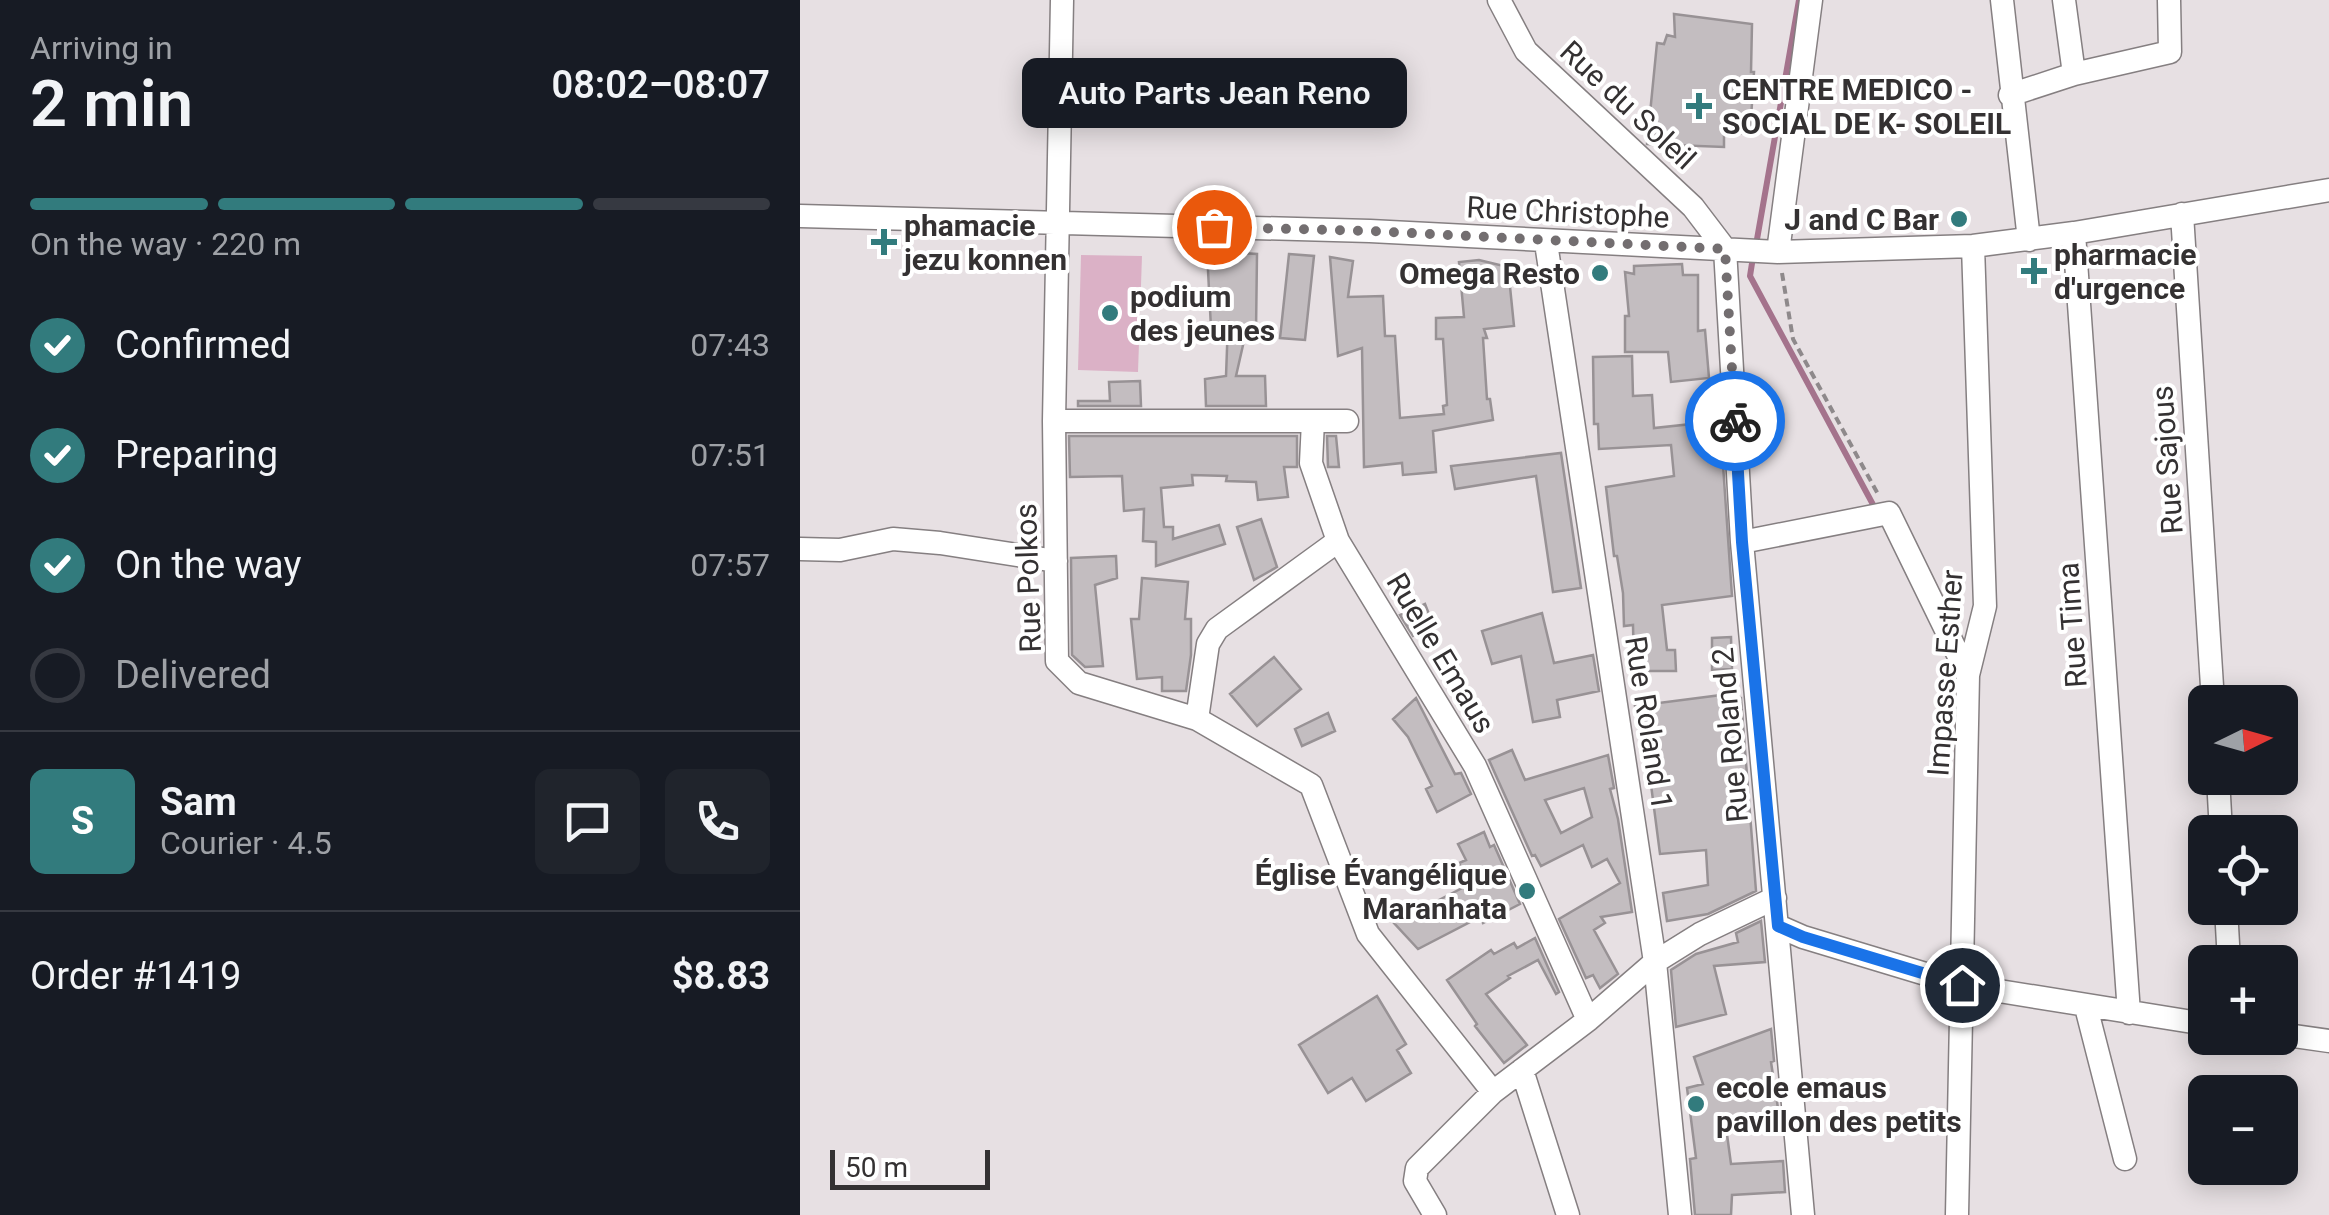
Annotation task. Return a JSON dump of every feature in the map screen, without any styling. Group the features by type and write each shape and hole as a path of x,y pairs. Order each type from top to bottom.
{"street":[{"name":"Rue Polkos","path":"1062,0 1054,421 1058,662 1079,683 1197,719 1311,786 1368,934 1493,1092"},
{"name":"Rue du Soleil","path":"1499,0 1526,51 1693,208 1725,249"},
{"path":"1778,252 1811,0"},
{"path":"2002,0 2029,240"},
{"path":"2064,0 2074,74"},
{"path":"2010,95 2074,74 2170,52 2169,0"},
{"name":"Rue Christophe","path":"800,216 1370,231 1778,252 1973,246 2029,240 2329,190"},
{"name":"Rue Sajous","path":"2182,214 2212,685"},
{"name":"Rue Tima","path":"2074,233 2129,1013"},
{"name":"Rue Roland 1","path":"1546,242 1654,962 1680,1215"},
{"name":"Impasse Esther","path":"1956,1215 1957,983 1968,676 1985,606 1973,246"},
{"name":"Rue Roland 2","path":"1725,249 1742,542 1804,1215"},
{"path":"1054,421 1347,421"},
{"name":"Ruelle Emaus","path":"1313,421 1311,463 1338,541 1475,766 1588,1020"},
{"path":"1742,542 1889,513 1968,676"},
{"path":"800,549 840,550 893,540 940,543 1056,561"},
{"path":"1197,719 1208,644 1217,629 1338,541"},
{"path":"1434,1215 1415,1181 1417,1168 1493,1092 1588,1020 1654,962 1700,934 1776,898"},
{"path":"1778,926 1957,983 2188,1022"},
{"path":"2086,1007 2125,1158"},
{"path":"2298,1037 2329,1041"},
{"path":"1522,1070 1568,1215"}],"path":[{"path":"1778,252 1794,339 1889,513"}],"shaded area":[{"name":"podium des jeunes","path":"1081,255 1142,256 1138,372 1078,370"}],"building":[{"path":"1674,14 1752,24 1750,134 1724,132 1724,147 1647,144 1657,43 1664,44 1667,35 1675,37"},
{"path":"1207,251 1257,254 1256,332 1246,332 1236,376 1265,376 1266,406 1206,406 1205,379 1226,376 1228,322 1211,328"},
{"path":"1289,254 1314,256 1305,340 1280,338"},
{"path":"1330,257 1353,261 1348,297 1383,296 1385,336 1395,336 1400,418 1444,414 1443,406 1447,405 1443,339 1436,339 1436,318 1464,317 1459,262 1479,260 1508,267 1514,326 1484,329 1487,338 1483,338 1487,399 1493,420 1433,431 1436,472 1403,475 1402,463 1364,467 1362,348 1338,356"},
{"path":"1682,264 1683,275 1698,275 1698,331 1705,330 1709,378 1671,382 1668,352 1625,352 1625,316 1629,316 1625,272 1634,274 1634,266"},
{"path":"1632,356 1633,396 1652,395 1654,428 1720,421 1732,596 1662,605 1667,650 1675,650 1676,671 1634,671 1633,625 1624,626 1623,593 1614,556 1606,487 1674,476 1671,445 1599,449 1598,424 1594,424 1593,357"},
{"path":"1140,381 1141,406 1078,406 1078,401 1110,401 1109,382"},
{"path":"1069,436 1297,436 1297,467 1284,467 1288,497 1258,500 1256,482 1226,481 1227,476 1192,475 1193,485 1161,488 1164,527 1173,527 1173,539 1219,525 1225,544 1156,566 1156,542 1143,541 1144,509 1124,511 1122,476 1070,477"},
{"path":"1327,436 1336,436 1339,467 1328,467"},
{"path":"1561,453 1581,588 1553,592 1536,476 1455,489 1451,466"},
{"path":"1261,519 1277,567 1254,580 1237,527"},
{"path":"1116,556 1117,578 1095,585 1103,666 1085,667 1072,655 1071,558"},
{"path":"1142,578 1188,582 1185,619 1191,619 1191,655 1186,691 1162,691 1162,677 1137,679 1131,619 1139,619"},
{"path":"1425,604 1434,627 1413,636 1400,615"},
{"path":"1542,613 1554,663 1593,655 1599,691 1557,700 1560,717 1533,722 1521,656 1492,664 1482,631"},
{"path":"1731,637 1732,669 1712,670 1712,638"},
{"path":"1274,657 1301,689 1257,726 1230,694"},
{"path":"1737,693 1737,698 1741,698 1756,891 1708,914 1667,921 1663,893 1708,885 1706,850 1660,854 1644,731 1639,732 1635,706"},
{"path":"1416,698 1455,774 1461,773 1471,794 1437,812 1426,789 1432,786 1408,737 1393,719"},
{"path":"1328,713 1335,731 1302,746 1295,729"},
{"path":"1512,750 1525,780 1608,755 1614,788 1610,789 1632,912 1601,917 1605,923 1594,930 1618,974 1600,988 1593,975 1586,978 1559,919 1620,883 1607,859 1592,867 1583,845 1541,866 1532,856 1489,760","holes":["1584,788 1592,817 1561,833 1545,800"]},
{"path":"1484,832 1490,847 1494,845 1520,904 1483,923 1480,917 1418,949 1394,923 1470,884 1459,863 1466,860 1458,844"},
{"path":"1761,921 1765,962 1714,966 1726,1014 1676,1027 1671,970 1696,954 1738,942 1736,933"},
{"path":"1535,938 1559,992 1556,994 1538,960 1508,976 1486,994 1527,1045 1504,1063 1447,980 1491,950 1494,954 1514,943 1517,948"},
{"path":"1377,996 1406,1044 1397,1050 1411,1073 1366,1101 1352,1078 1328,1093 1299,1045"},
{"path":"1771,1029 1771,1062 1779,1115 1726,1127 1731,1164 1783,1161 1785,1192 1732,1195 1731,1215 1695,1215 1690,1159 1696,1158 1687,1088 1703,1084 1694,1057"}],"waterway":[{"path":"1756,245 1799,0"},
{"path":"1753,257 1750,276 1877,512"}],"way so far":[{"path":"1214,227 1725,249 1735,421"}],"place":[{"name":"CENTRE MEDICO - SOCIAL DE K- SOLEIL","path":"1699,106"},
{"name":"J and C Bar","path":"1959,219"},
{"name":"Auto Parts Jean Reno","path":"1214,227"},
{"name":"phamacie jezu konnen","path":"884,242"},
{"name":"pharmacie d'urgence","path":"2034,271"},
{"name":"Omega Resto","path":"1600,273"},
{"name":"podium des jeunes","path":"1110,313"},
{"name":"Église Évangélique Maranhata","path":"1527,891"},
{"name":"ecole emaus pavillon des petits","path":"1696,1104"}],"route":[{"path":"1735,421 1742,542 1778,926 1962,985"}]}
